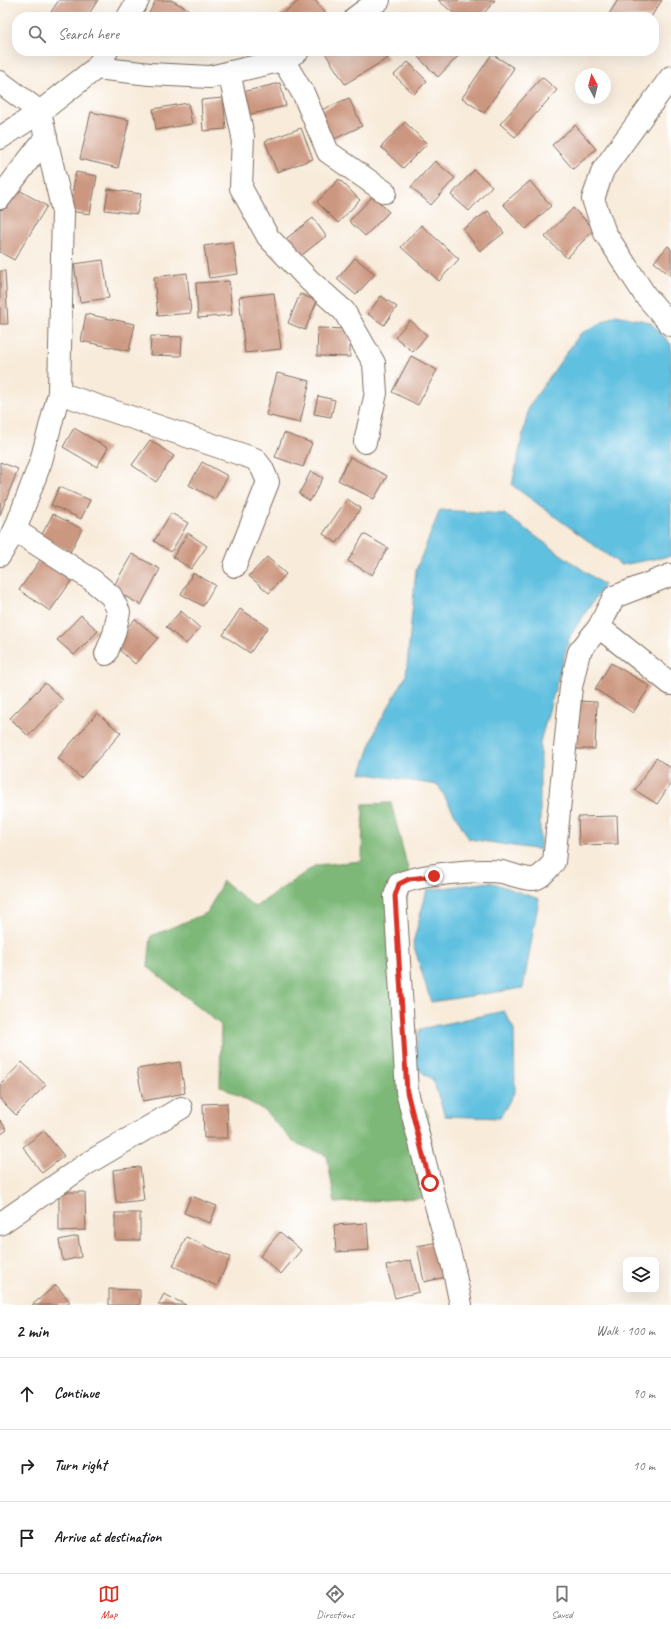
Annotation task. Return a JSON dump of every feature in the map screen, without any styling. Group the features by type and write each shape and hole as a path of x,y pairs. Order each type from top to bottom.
{"street":[{"path":"131,12 138,0"},
{"path":"366,12 380,0"},
{"path":"0,138 40,112 101,60 150,74 210,77 291,56 304,95 328,152 385,192"},
{"path":"229,72 243,136 241,188 268,237 309,280 344,311 374,363 376,392 365,442"},
{"path":"671,77 603,170 593,199 605,233 645,295 671,325"},
{"path":"0,82 40,112 63,212 59,393 42,461 15,530 0,555"},
{"path":"0,198 46,137"},
{"path":"59,393 255,459 262,468 268,482 235,566"},
{"path":"15,530 92,580 110,596 119,612 114,634 106,654"},
{"path":"461,1305 453,1266 407,1092 395,896 399,884 409,879 472,872 502,872 533,879 545,873 554,862 571,687 579,652 599,627 614,597 671,575"},
{"path":"599,627 671,684"},
{"path":"0,1224 88,1164 181,1108"}],"green space":[{"path":"391,803 411,881 393,955 398,1067 428,1114 435,1197 335,1203 327,1156 293,1142 264,1110 220,1086 221,1025 148,967 151,936 207,913 223,881 255,907 316,865 362,861 363,804"}],"water":[{"path":"616,315 650,322 671,344 671,556 621,565 512,485 529,406 580,334"},
{"path":"440,510 504,514 604,585 570,636 540,742 540,850 469,839 438,785 361,773 377,727 406,676 416,570"},
{"path":"490,882 539,899 523,988 431,1002 413,943 427,890"},
{"path":"504,1011 514,1029 515,1091 500,1118 445,1116 433,1080 412,1065 420,1029"}],"building":[{"path":"59,0 98,0 90,12 51,12"},
{"path":"156,0 171,0 188,9 186,12 150,12"},
{"path":"300,0 315,0 324,12 284,12"},
{"path":"438,0 495,0 485,12 452,12"},
{"path":"618,0 662,0 654,12 610,12"},
{"path":"327,56 387,56 388,58 345,84"},
{"path":"417,56 458,56 438,77"},
{"path":"491,56 495,56 514,68 484,113 462,98"},
{"path":"408,62 427,81 414,94 394,75"},
{"path":"542,77 557,90 515,137 500,124"},
{"path":"280,83 286,106 243,116 238,93"},
{"path":"223,98 226,129 203,131 201,100"},
{"path":"349,98 362,126 332,140 319,111"},
{"path":"188,103 192,124 156,130 153,109"},
{"path":"91,112 129,120 118,168 80,159"},
{"path":"405,122 427,144 403,168 381,147"},
{"path":"575,125 596,149 573,169 552,145"},
{"path":"301,128 313,159 277,172 265,141"},
{"path":"435,161 455,178 431,205 411,187"},
{"path":"474,170 492,186 469,211 451,195"},
{"path":"76,172 97,176 90,214 69,211"},
{"path":"339,179 360,200 338,223 317,202"},
{"path":"530,181 551,206 526,229 503,204"},
{"path":"12,186 47,206 14,260 0,252 0,206"},
{"path":"108,189 141,194 137,214 105,210"},
{"path":"373,196 389,212 365,236 349,221"},
{"path":"573,208 594,229 567,258 545,237"},
{"path":"488,211 504,233 480,251 463,229"},
{"path":"313,218 326,236 297,259 283,241"},
{"path":"421,225 459,259 439,281 401,247"},
{"path":"233,242 238,274 209,278 204,246"},
{"path":"668,246 671,249 671,276 654,262"},
{"path":"355,258 375,274 356,295 337,279"},
{"path":"103,260 109,298 80,302 74,264"},
{"path":"0,271 5,271 8,324 0,324"},
{"path":"187,273 191,313 158,316 154,277"},
{"path":"229,281 232,315 198,318 196,283"},
{"path":"274,293 281,349 245,353 239,297"},
{"path":"300,294 317,301 305,330 288,323"},
{"path":"381,296 397,307 384,325 368,314"},
{"path":"86,314 135,324 129,351 81,341"},
{"path":"410,320 427,335 413,352 395,337"},
{"path":"318,328 350,329 350,357 317,356"},
{"path":"151,336 182,337 181,356 150,355"},
{"path":"411,356 437,370 418,405 392,392"},
{"path":"277,373 310,381 300,423 266,415"},
{"path":"318,396 335,400 331,417 314,414"},
{"path":"74,428 108,448 97,467 63,447"},
{"path":"284,433 312,443 303,467 275,457"},
{"path":"150,440 174,456 156,482 132,465"},
{"path":"350,457 387,476 374,499 338,480"},
{"path":"0,462 18,469 0,515"},
{"path":"202,462 228,476 215,499 189,485"},
{"path":"311,471 323,478 310,501 299,494"},
{"path":"59,487 90,500 81,519 51,505"},
{"path":"347,499 361,508 337,543 323,534"},
{"path":"171,513 188,523 171,552 154,541"},
{"path":"53,514 82,529 70,552 41,536"},
{"path":"188,533 207,546 191,569 173,557"},
{"path":"364,534 388,548 372,575 348,561"},
{"path":"132,554 160,569 141,605 112,589"},
{"path":"267,557 286,574 269,593 249,576"},
{"path":"41,559 72,580 50,611 19,590"},
{"path":"193,573 215,585 203,606 181,594"},
{"path":"240,609 268,627 250,653 223,635"},
{"path":"181,611 200,628 186,644 166,627"},
{"path":"81,615 98,631 74,655 57,640"},
{"path":"135,619 158,638 135,664 113,644"},
{"path":"611,663 650,686 633,713 595,689"},
{"path":"45,683 63,700 28,736 10,718"},
{"path":"578,701 597,702 595,749 576,749"},
{"path":"97,713 121,733 81,778 58,758"},
{"path":"656,758 671,768 671,783 657,804 635,790"},
{"path":"617,816 618,844 579,845 578,817"},
{"path":"22,1062 46,1085 16,1115 0,1099 0,1085"},
{"path":"180,1062 185,1093 143,1101 137,1069"},
{"path":"227,1103 228,1138 204,1138 203,1104"},
{"path":"0,1120 7,1130 0,1135"},
{"path":"44,1131 64,1156 42,1173 23,1147"},
{"path":"140,1167 144,1200 116,1203 113,1170"},
{"path":"59,1192 85,1192 86,1230 59,1231"},
{"path":"191,1196 217,1206 210,1223 184,1213"},
{"path":"115,1213 140,1213 140,1240 115,1240"},
{"path":"367,1223 369,1250 336,1252 334,1225"},
{"path":"280,1232 301,1250 281,1274 260,1256"},
{"path":"78,1236 81,1257 63,1261 59,1240"},
{"path":"186,1237 230,1257 217,1286 173,1266"},
{"path":"438,1242 446,1277 424,1282 417,1246"},
{"path":"411,1260 419,1292 395,1298 386,1266"},
{"path":"56,1285 70,1302 66,1305 32,1305"},
{"path":"109,1289 140,1290 140,1305 109,1305"},
{"path":"164,1294 186,1305 158,1305"}],"route":[{"path":"430,1183 407,1092 395,896 399,884 409,879 434,876"}]}
